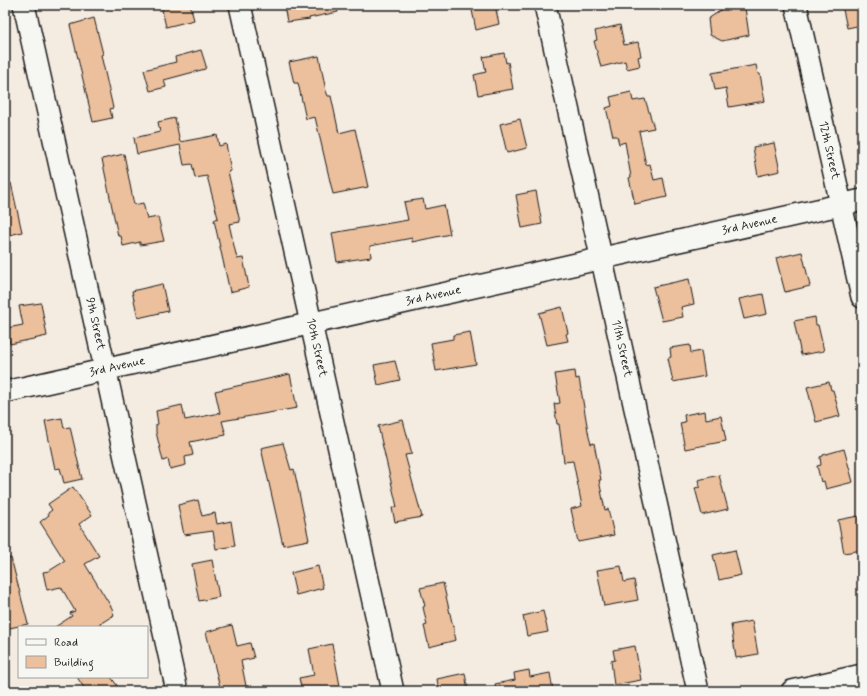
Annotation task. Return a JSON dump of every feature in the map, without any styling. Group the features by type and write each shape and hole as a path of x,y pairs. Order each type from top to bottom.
{"street":[{"name":"9th Street","path":"24,5 177,691"},
{"name":"10th Street","path":"240,5 393,691"},
{"name":"11th Street","path":"545,5 698,691"},
{"name":"12th Street","path":"796,5 862,296"},
{"name":"3rd Avenue","path":"5,392 310,322 862,200"},
{"path":"792,691 862,675"}],"building":[{"path":"161,5 190,5 194,20 166,27"},
{"path":"284,5 337,5 338,12 309,18 310,19 287,22"},
{"path":"471,5 495,5 499,24 476,30"},
{"path":"719,5 743,5 743,8 745,8 749,35 722,41 710,35 708,19 721,10"},
{"path":"842,5 862,5 862,25 847,28"},
{"path":"94,18 103,54 101,55 113,108 110,109 112,118 93,122 70,25"},
{"path":"620,25 624,45 638,42 641,56 638,57 640,66 627,69 625,61 601,67 594,41 597,40 595,31"},
{"path":"201,50 206,66 205,69 164,80 166,87 150,91 144,70 176,62 175,57"},
{"path":"504,53 506,63 508,62 513,89 478,95 474,75 486,72 483,57"},
{"path":"319,56 326,91 328,96 331,96 339,133 355,129 368,187 333,194 315,117 306,119 298,83 294,83 289,62"},
{"path":"756,65 758,74 760,74 765,101 729,107 726,88 715,90 712,73"},
{"path":"631,92 633,101 645,99 654,128 639,131 646,165 650,164 654,180 663,178 667,197 635,204 629,178 631,177 625,142 619,144 617,136 613,136 606,108 612,106 610,97"},
{"path":"175,118 180,142 217,135 219,146 226,144 231,171 228,172 240,222 229,224 237,259 243,258 249,287 230,292 214,220 218,218 207,176 195,178 192,164 184,165 180,145 137,154 134,138 160,132 158,122"},
{"path":"520,119 527,148 507,153 500,124"},
{"path":"774,143 780,171 758,176 753,147"},
{"path":"124,154 134,205 143,203 147,219 158,217 164,241 140,245 140,242 123,246 121,236 118,236 102,159"},
{"path":"11,183 22,232 5,236 5,184"},
{"path":"536,191 542,224 522,228 516,195"},
{"path":"423,199 425,209 444,205 450,234 412,242 412,238 370,246 371,257 337,262 332,233 408,220 404,202"},
{"path":"802,252 810,286 785,292 776,258"},
{"path":"689,279 694,304 681,307 683,317 662,321 653,287"},
{"path":"162,284 168,311 138,318 132,291"},
{"path":"763,294 767,314 744,319 739,299"},
{"path":"41,303 47,336 10,344 7,328 23,325 19,306"},
{"path":"562,307 568,333 566,334 568,341 547,345 539,313"},
{"path":"815,317 824,351 801,355 794,321"},
{"path":"470,332 476,364 436,371 431,343 453,339 453,335"},
{"path":"690,345 691,353 701,351 705,376 673,382 668,358 671,357 670,348"},
{"path":"395,361 400,380 378,385 374,365"},
{"path":"575,371 576,379 579,378 589,437 591,444 594,443 605,510 608,509 614,535 578,542 571,509 582,506 573,461 564,462 559,424 557,424 554,404 560,403 555,374"},
{"path":"290,374 297,408 222,421 226,435 190,442 193,455 185,457 186,465 170,469 168,459 163,461 156,432 156,425 158,424 156,411 182,405 185,420 220,413 215,391"},
{"path":"829,382 831,390 833,390 840,416 816,422 807,387"},
{"path":"705,411 706,419 721,416 726,441 685,449 680,423 685,422 684,415"},
{"path":"62,418 64,428 70,427 82,479 64,483 60,468 55,469 45,421"},
{"path":"403,420 412,454 405,455 422,517 395,522 392,508 397,507 378,426"},
{"path":"283,443 291,470 294,469 309,540 283,545 261,448"},
{"path":"844,449 853,482 826,489 824,481 821,482 817,466 821,465 820,457"},
{"path":"719,475 728,509 702,515 695,488 700,487 698,480"},
{"path":"73,487 92,515 79,524 99,556 85,564 113,610 114,615 97,626 57,626 72,616 70,613 75,611 61,587 47,590 43,572 49,571 65,561 40,522 49,515 48,513 52,510 48,504"},
{"path":"198,500 202,516 215,513 217,524 231,521 235,546 216,549 213,531 184,535 178,505"},
{"path":"858,516 860,523 862,523 862,550 844,553 838,520"},
{"path":"735,550 741,575 719,580 713,555"},
{"path":"11,558 28,624 5,629 5,559"},
{"path":"212,560 219,597 199,601 192,564"},
{"path":"318,566 323,588 296,595 291,573"},
{"path":"621,566 624,582 634,580 638,600 604,606 597,570"},
{"path":"443,583 456,640 429,647 424,626 427,625 423,607 425,606 420,588"},
{"path":"543,611 548,632 527,636 523,616"},
{"path":"752,621 758,654 736,658 731,625"},
{"path":"232,625 237,646 250,643 254,658 241,661 247,691 221,691 206,632"},
{"path":"332,644 341,691 302,691 299,678 314,675 309,649"},
{"path":"635,646 641,680 614,685 611,661 615,660 613,650"},
{"path":"529,670 530,677 550,673 553,691 496,691 495,684 515,680 514,673"},
{"path":"465,673 468,691 439,691 437,679"},
{"path":"78,678 112,678 121,691 86,691"}]}
